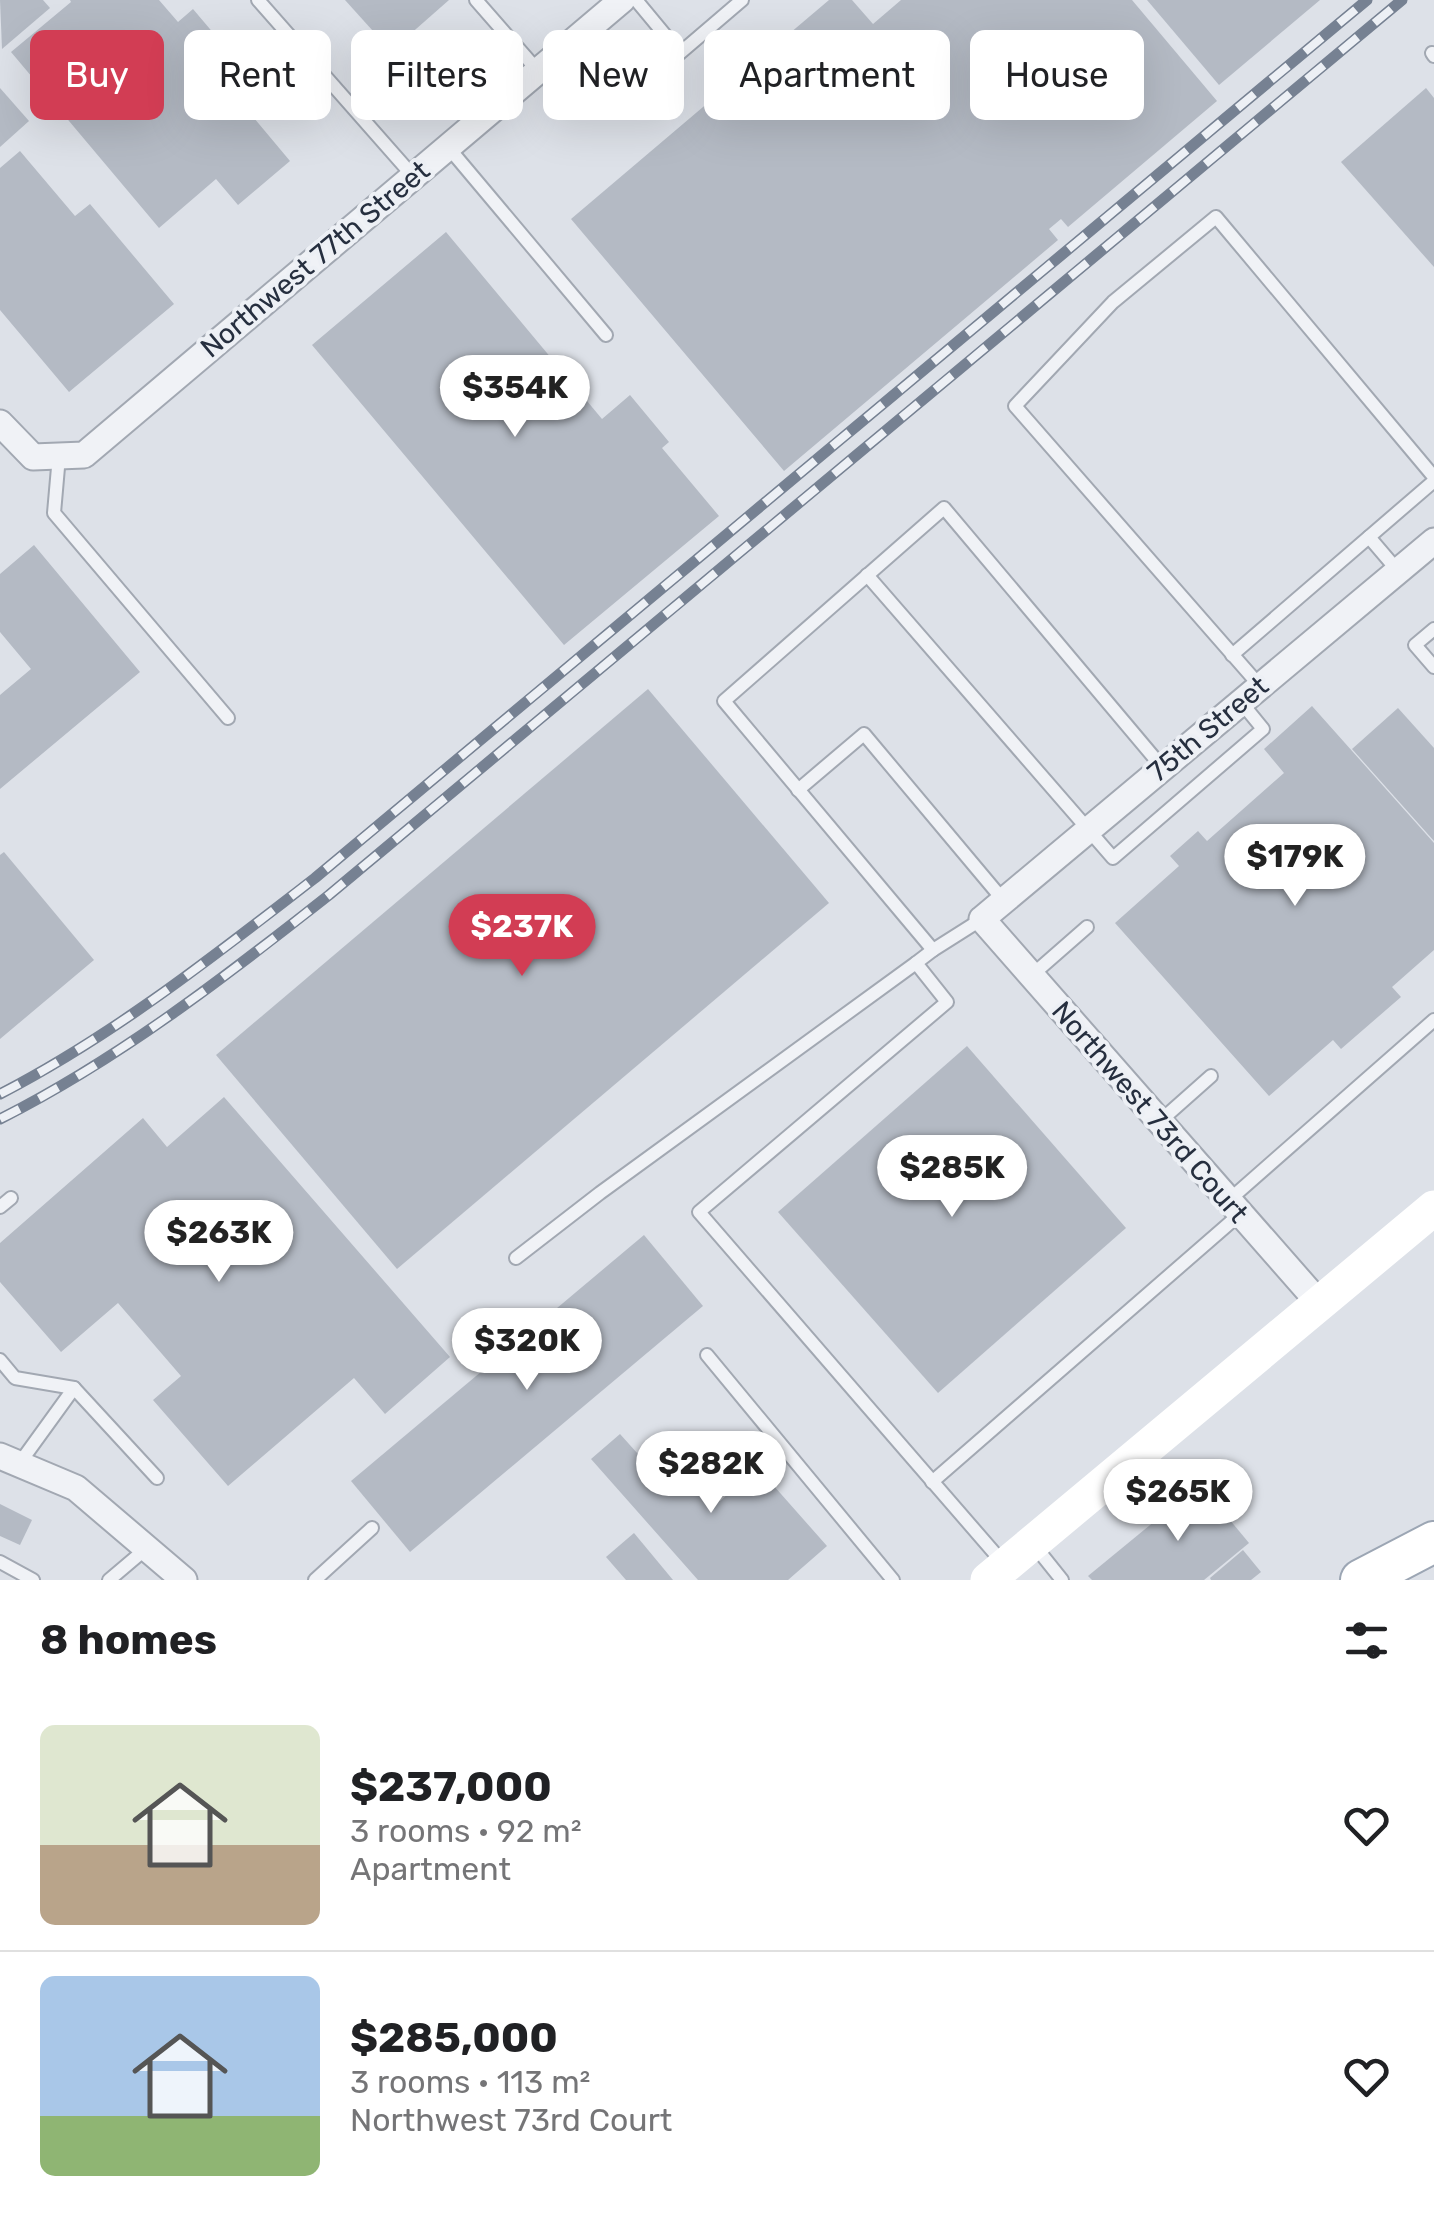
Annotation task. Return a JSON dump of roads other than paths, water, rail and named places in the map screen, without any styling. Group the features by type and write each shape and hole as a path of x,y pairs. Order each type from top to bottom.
{"main road":[{"path":"1361,1580 1434,1542"}],"street":[{"name":"Northwest 77th Street","path":"59,456 84,454 622,0"},
{"path":"0,423 33,457 59,456"},
{"name":"75th Street","path":"982,919 1434,540"},
{"name":"Northwest 73rd Court","path":"982,919 1320,1304"},
{"path":"1009,1563 1434,1208"},
{"path":"9,1460 76,1488 184,1580"}],"lane":[{"path":"258,0 413,176"},
{"path":"476,0 538,70"},
{"path":"636,0 680,53 742,0"},
{"path":"448,147 606,335"},
{"path":"867,575 1113,858 1263,730 1232,655 1015,406 1113,302 1216,216 1434,479 1232,655"},
{"path":"59,456 54,513 228,718"},
{"path":"934,950 724,702 944,508 1162,766"},
{"path":"1369,536 1398,571"},
{"path":"1434,629 1415,645 1434,668"},
{"path":"798,790 864,734 1004,901"},
{"path":"516,1258 916,963 982,919"},
{"path":"1031,976 1087,926"},
{"path":"916,963 947,1002 699,1212 932,1482 1009,1563 1062,1580"},
{"path":"932,1482 1434,1020"},
{"path":"1158,1123 1210,1076"},
{"path":"706,1355 894,1580"},
{"path":"0,1360 15,1378 74,1388 157,1478"},
{"path":"9,1460 74,1388"},
{"path":"314,1580 372,1528"},
{"path":"108,1580 148,1547"},
{"path":"0,1562 33,1580"}],"railway":[{"path":"0,1094 123,1020 315,878 1367,0"},
{"path":"0,1119 129,1043 329,895 1402,0"}]}
